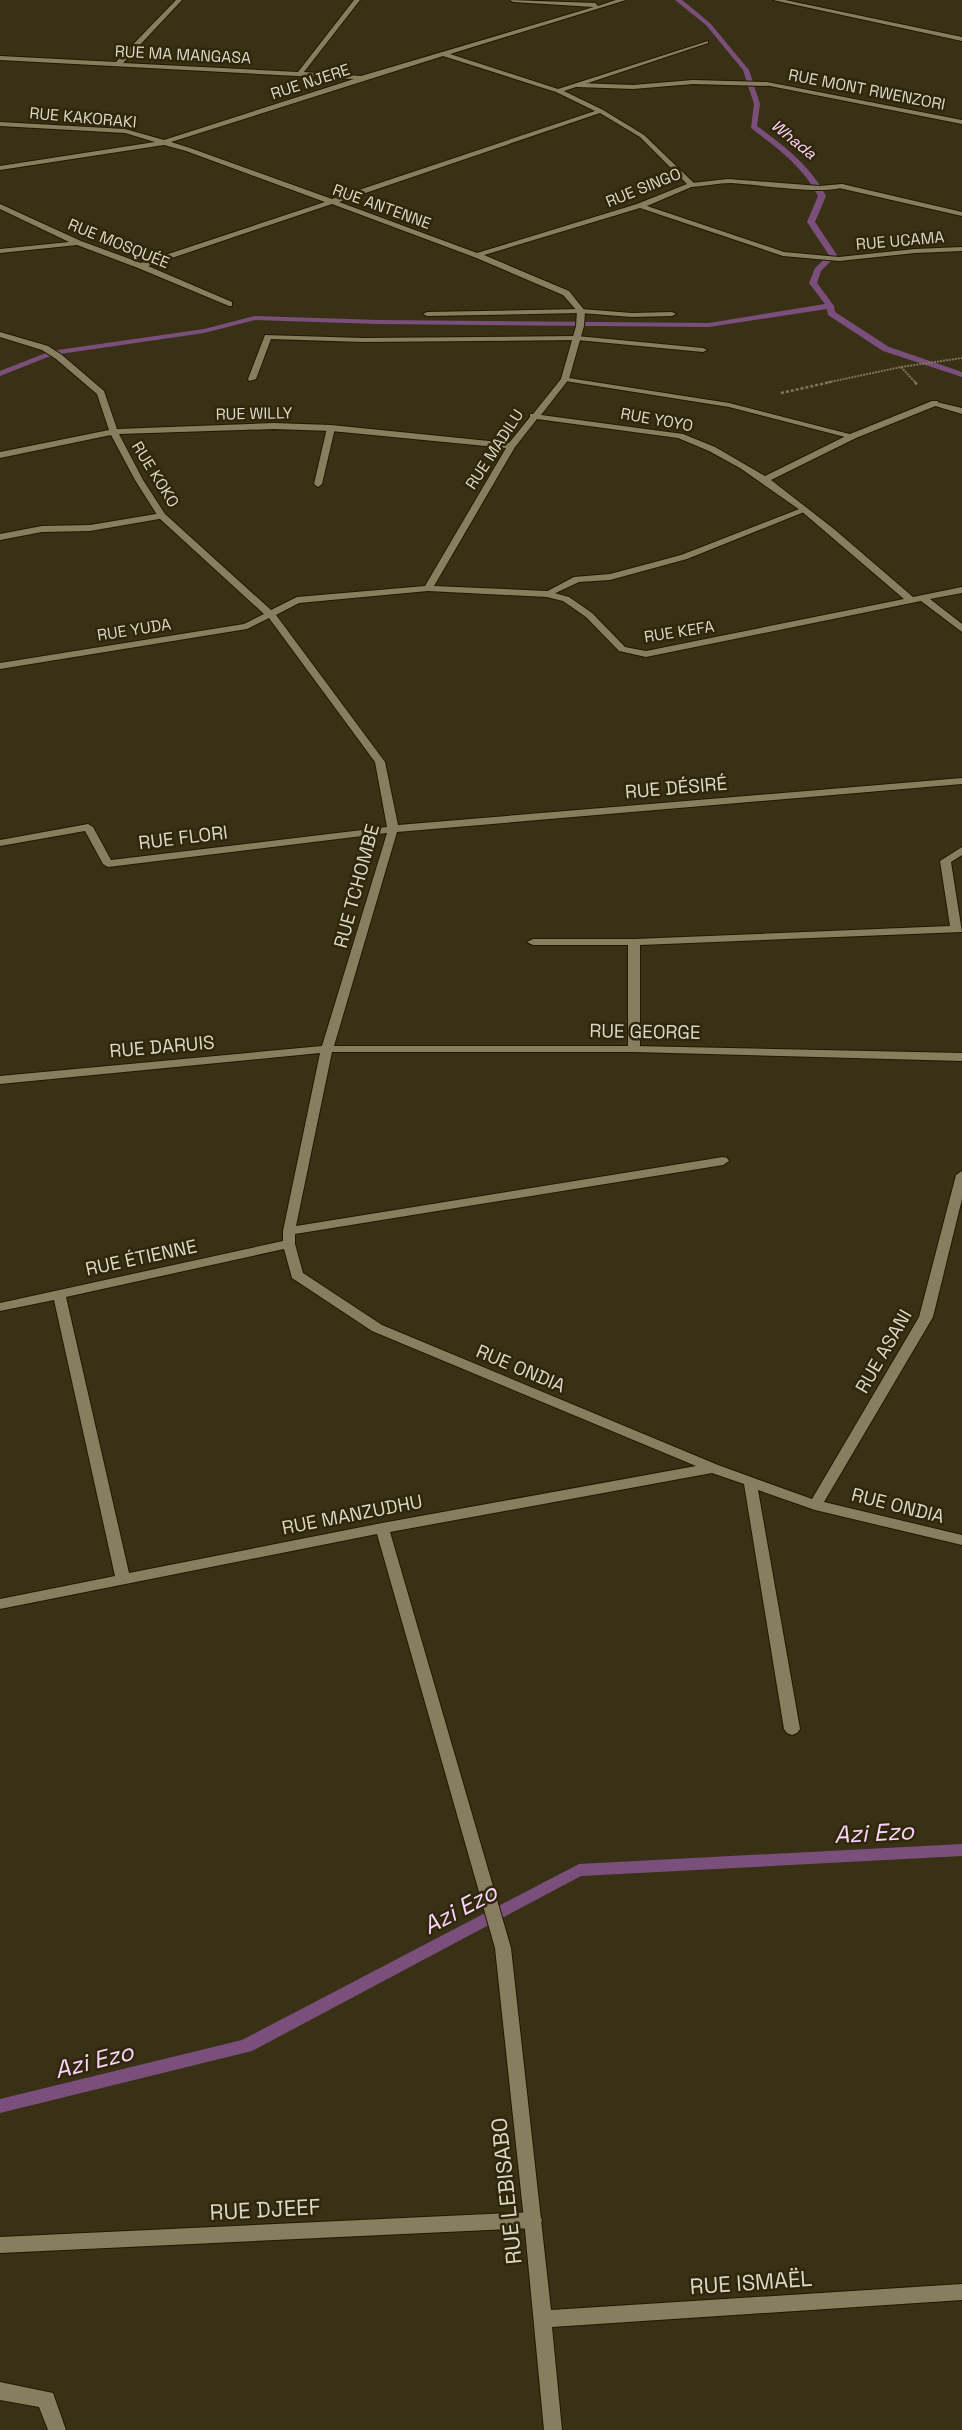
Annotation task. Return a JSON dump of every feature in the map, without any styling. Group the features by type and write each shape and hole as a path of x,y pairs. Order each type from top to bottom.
{"street":[{"path":"117,65 179,0"},
{"path":"300,73 357,0"},
{"path":"513,0 603,5"},
{"name":"RUE NJERE","path":"0,168 162,143 443,54 623,0"},
{"path":"776,0 962,39"},
{"path":"558,91 706,42"},
{"name":"RUE SINGO","path":"443,54 558,91 601,111 642,136 692,185 640,206 477,255"},
{"name":"RUE MA MANGASA","path":"0,58 366,78"},
{"name":"RUE MONT RWENZORI","path":"577,85 633,87 694,82 764,83 962,122"},
{"path":"141,266 601,111"},
{"name":"RUE KAKORAKI","path":"0,124 125,131 162,143"},
{"name":"RUE ANTENNE","path":"162,143 188,148 477,255 566,294 581,312"},
{"name":"RUE UCAMA","path":"692,185 728,181 819,188 842,186 962,214"},
{"name":"RUE MOSQUÉE","path":"0,206 78,243 141,266 229,304"},
{"name":"RUE UCAMA","path":"640,206 783,254 840,259 915,251 962,249"},
{"path":"0,251 78,243"},
{"path":"427,314 581,312 632,315 672,314"},
{"name":"RUE MADILU","path":"428,588 511,446 533,416 565,379 580,326 581,312"},
{"name":"RUE KOKO","path":"0,334 45,348 59,356 101,392 114,432 139,480 162,516 271,615"},
{"path":"252,379 268,337 363,340 577,338 703,350"},
{"path":"565,379 729,405 853,436"},
{"path":"767,479 853,436 935,403 962,410"},
{"name":"RUE YOYO","path":"533,416 680,436 700,443 767,479 912,601"},
{"name":"RUE WILLY","path":"0,454 114,432 274,426 331,428 511,446"},
{"path":"318,484 331,428"},
{"path":"547,594 577,579 610,577 684,557 805,510"},
{"path":"0,537 42,529 90,528 162,516"},
{"name":"RUE KEFA","path":"271,615 297,600 428,588 547,594 566,599 589,615 622,649 646,654 962,590"},
{"path":"924,599 962,629"},
{"name":"RUE YUDA","path":"0,666 247,626 271,615"},
{"name":"RUE TCHOMBE","path":"271,615 380,762 393,828 327,1049"},
{"name":"RUE DÉSIRÉ","path":"393,828 962,781"},
{"name":"RUE FLORI","path":"0,843 88,827 108,864 393,828"},
{"path":"533,942 634,942 959,929 945,862 962,850"},
{"path":"634,942 634,1049"},
{"name":"RUE GEORGE","path":"327,1049 634,1049 962,1058"},
{"name":"RUE DARUIS","path":"0,1080 327,1049"},
{"name":"RUE ONDIA","path":"327,1049 289,1238 297,1275 377,1328 713,1468 815,1504 962,1540"},
{"name":"RUE ÉTIENNE","path":"0,1307 59,1295 289,1238 723,1161"},
{"name":"RUE ASANI","path":"815,1504 926,1317 962,1175"},
{"path":"59,1295 123,1580"},
{"name":"RUE MANZUDHU","path":"0,1604 382,1528 713,1468"},
{"path":"750,1481 792,1729"},
{"name":"RUE LEBISABO","path":"382,1528 503,1948 533,2220 553,2430"},
{"name":"RUE DJEEF","path":"0,2245 533,2220"},
{"name":"RUE ISMAËL","path":"543,2319 962,2292"},
{"path":"0,2391 46,2399 57,2430"}],"path":[{"path":"776,394 901,367 962,358"}],"waterway":[{"name":"Whada","path":"678,0 708,24 746,70 757,104 753,127 802,165 822,196 811,222 833,255 818,270 813,283 830,306"},
{"path":"0,374 51,353 204,331 255,318 378,322 709,325 830,306"},
{"name":"Whada","path":"830,306 831,313 886,349 962,375"},
{"name":"Azi Ezo","path":"0,2106 246,2046 579,1870 962,1850"}]}
